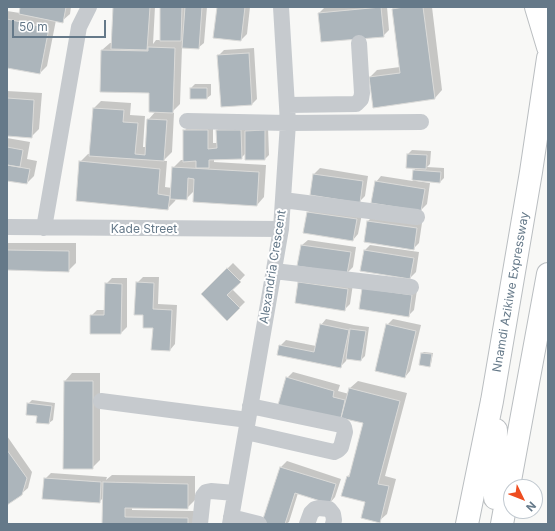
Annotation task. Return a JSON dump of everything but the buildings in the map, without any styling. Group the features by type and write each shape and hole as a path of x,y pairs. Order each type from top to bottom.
{"highway":[{"path":"536,7 548,47"},
{"name":"Nnamdi Azikiwe Expressway","path":"467,524 492,401 531,172 548,58"},
{"path":"502,524 548,274"},
{"path":"492,401 496,432 494,524"}],"street":[{"path":"44,228 80,27 89,7"},
{"name":"Alexandria Crescent","path":"231,521 281,229 288,123 281,7"},
{"path":"287,105 356,104 361,99 362,93 359,43"},
{"path":"187,121 288,123 421,122"},
{"path":"283,200 417,217"},
{"name":"Kade Street","path":"7,227 281,229"},
{"path":"274,271 410,287"},
{"path":"101,401 248,419 341,425 344,427 345,432 341,447 334,452 248,419"},
{"path":"200,524 203,496 206,492 211,491 235,494"},
{"path":"307,524 311,512 319,508 329,510 333,514 333,524"},
{"path":"231,521 259,524"}]}
